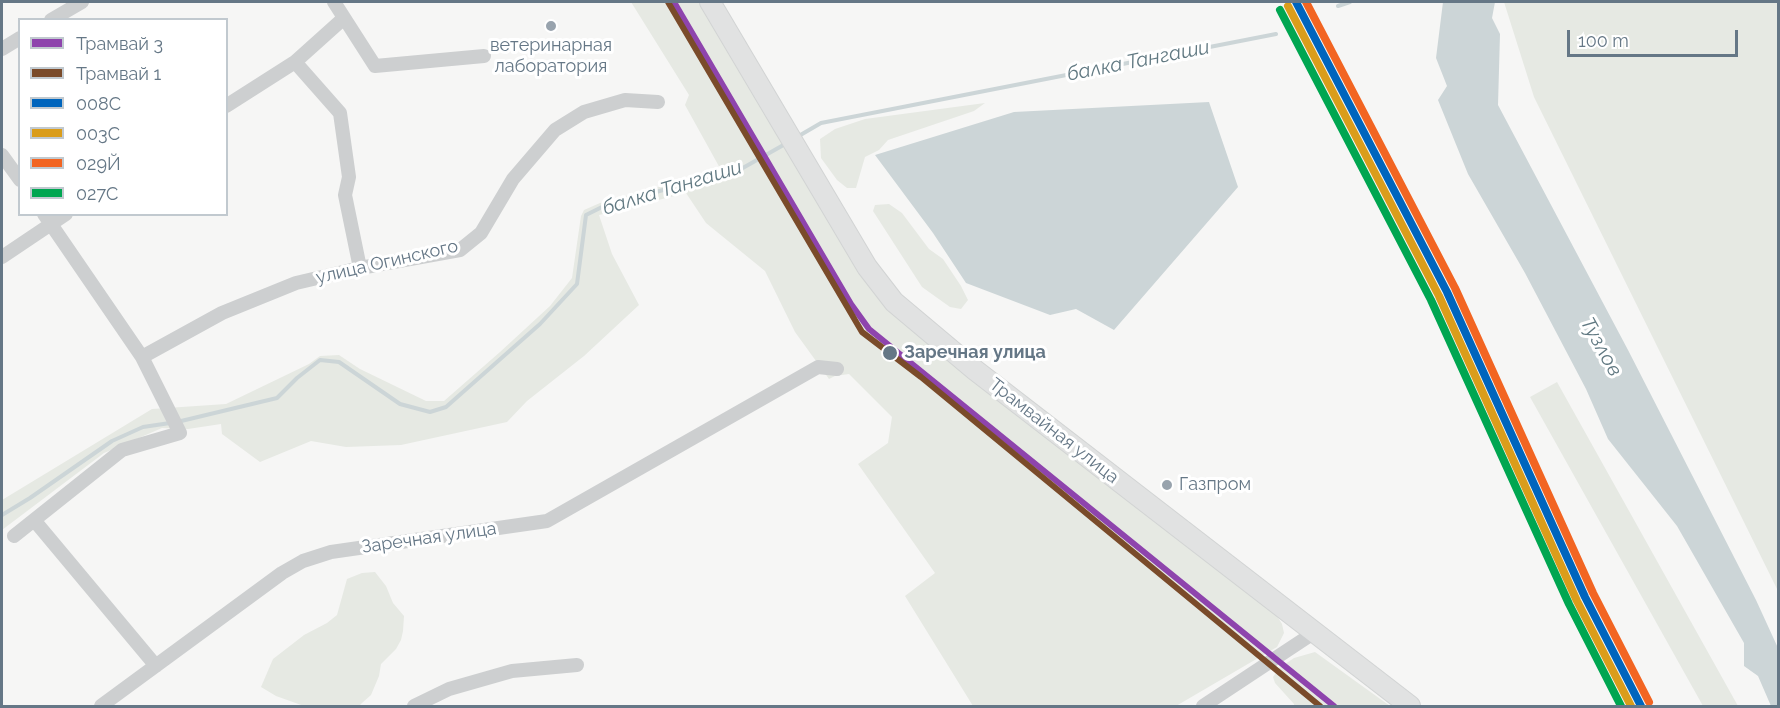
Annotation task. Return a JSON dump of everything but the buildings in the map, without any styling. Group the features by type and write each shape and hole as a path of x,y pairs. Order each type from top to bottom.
{"main road":[{"name":"Трамвайная улица","path":"710,2 867,267 901,308 975,370 1410,706"}],"street":[{"path":"54,18 82,2"},
{"path":"334,2 375,66 484,56"},
{"path":"228,105 295,62 344,18"},
{"path":"2,49 18,39"},
{"path":"295,62 340,113 349,177 345,195 360,268"},
{"name":"улица Огинского","path":"142,357 232,309 296,283 360,268 460,250 481,232 513,179 555,130 584,112 625,100 658,102"},
{"path":"2,154 18,177"},
{"path":"2,257 47,220 142,357 180,433 122,450 14,536"},
{"name":"Заречная улица","path":"101,706 282,573 303,561 331,552 547,521 818,367 837,369"},
{"path":"34,520 156,666"},
{"path":"1203,706 1315,632"},
{"path":"414,706 449,689 512,671 577,665"}],"shaded area":[{"path":"631,2 703,2 869,281 1036,425 1277,616 1284,633 1277,647 1176,706 973,706 905,596 935,573 858,464 888,443 892,417 849,374 829,379 795,332 765,271 706,223 686,193 599,215 612,254 639,305 584,356 527,401 507,422 401,445 346,447 311,441 260,462 222,434 221,424 188,429 162,428 104,453 2,530 2,500 152,409 226,404 309,364 320,356 339,355 360,369 426,401 444,401 550,306 572,278 581,216 584,210 600,203 721,170 685,105 689,95"},
{"path":"1504,2 1778,2 1778,591 1534,97"},
{"path":"985,103 974,111 888,140 879,150 865,157 856,188 847,188 837,180 821,158 820,139 835,129 865,119"},
{"path":"889,204 902,213 929,249 943,259 968,300 961,309 950,307 922,287 873,211 875,205"},
{"path":"1557,382 1738,706 1703,706 1530,397"},
{"path":"375,572 386,586 393,603 404,616 401,640 396,649 381,664 371,695 359,706 304,706 276,696 261,687 273,659 304,635 337,615 347,579 362,573"},
{"path":"1315,652 1390,706 1294,706 1275,683 1273,677 1279,668 1294,658"}],"water":[{"name":"Тузлов","path":"1443,2 1495,2 1492,18 1500,34 1498,105 1628,350 1756,600 1778,648 1778,706 1771,706 1758,676 1744,666 1744,643 1677,526 1608,439 1586,389 1525,273 1468,174 1438,100 1447,86 1436,58"},
{"path":"1209,102 1238,187 1114,330 1076,309 1050,315 966,283 933,233 875,155 1014,112"}],"waterway":[{"path":"1338,6 1350,2"},
{"name":"балка Тангаши","path":"797,137 821,123 1276,34"},
{"name":"балка Тангаши","path":"177,422 277,398 320,360 339,362 400,404 430,412 446,407 540,324 577,284 586,215 604,206 741,169 787,143"},
{"name":"балка Тангаши","path":"2,515 112,441 143,427 170,423"}],"tram line":[{"name":"1","path":"668,2 862,332 921,377 1320,706"},
{"name":"3","path":"674,2 851,304 869,329 1334,706"}],"transit line":[{"name":"008С","path":"1296,2 1447,292 1585,597 1641,706"},
{"name":"029Й","path":"1306,2 1455,288 1593,593 1649,702"},
{"name":"003С","path":"1288,6 1439,296 1577,601 1631,706"},
{"name":"027С","path":"1280,10 1431,300 1569,604 1621,706"}],"place":[{"name":"ветеринарная лаборатория","path":"551,26"},
{"name":"Заречная улица","path":"890,353"},
{"name":"Газпром","path":"1167,485"}]}
